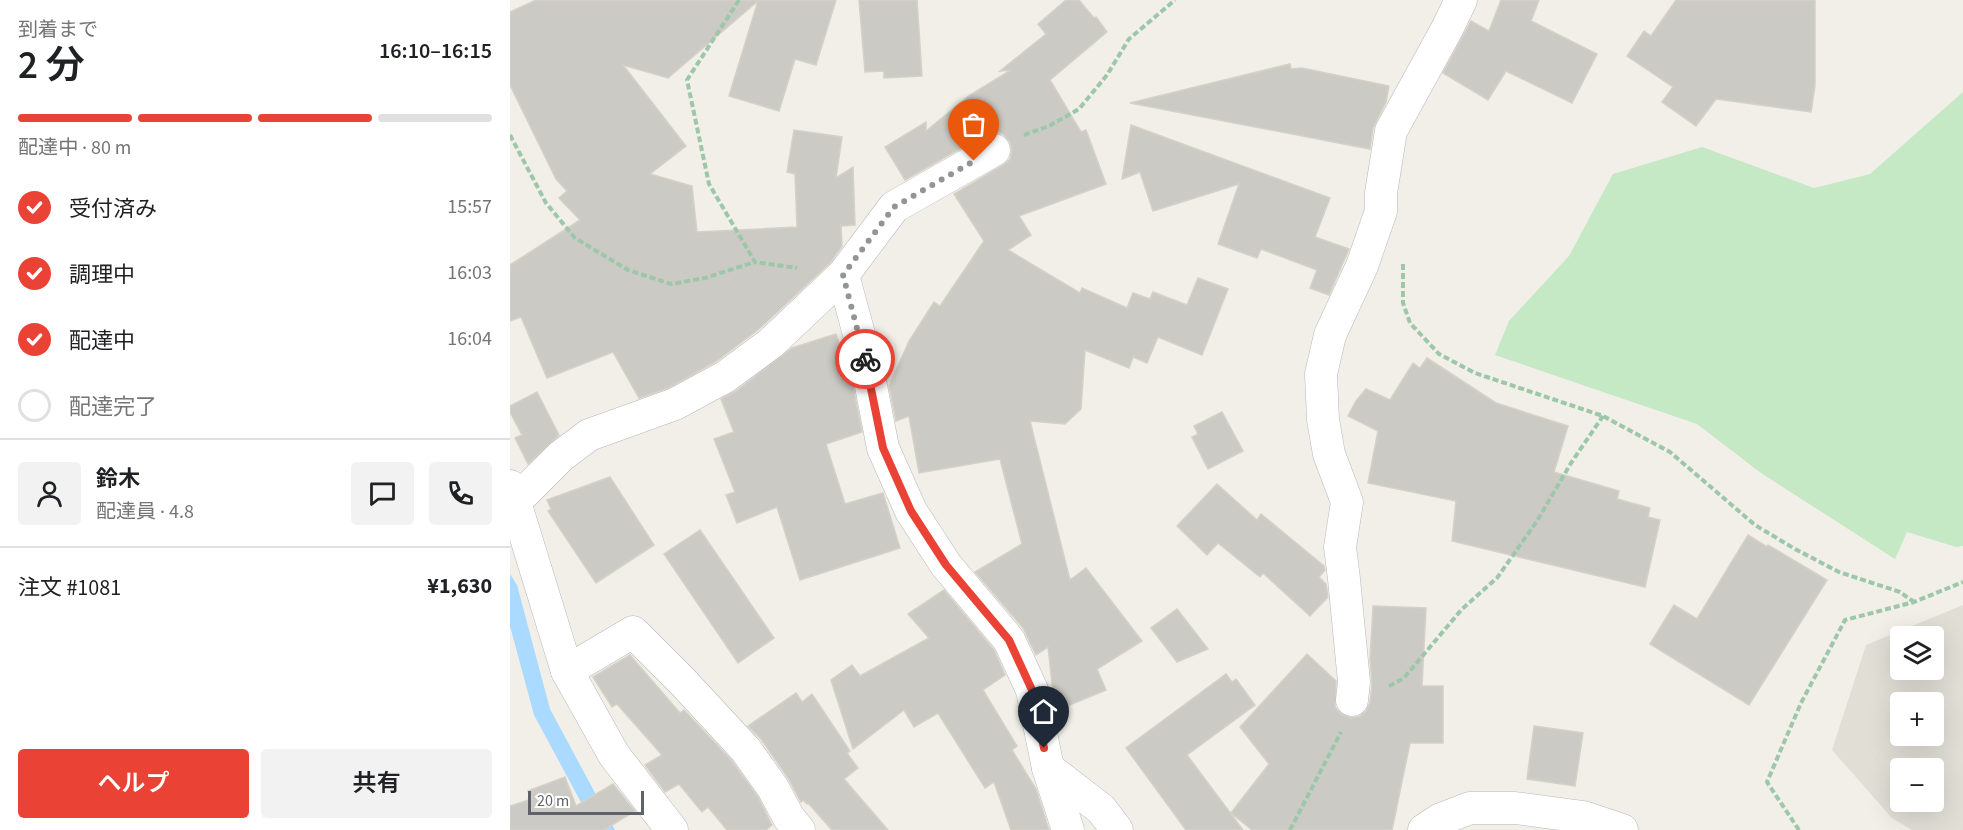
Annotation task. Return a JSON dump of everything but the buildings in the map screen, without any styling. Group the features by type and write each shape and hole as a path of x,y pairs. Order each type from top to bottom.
{"street":[{"path":"1352,700 1354,682 1340,547 1347,502 1329,454 1323,420 1321,374 1330,335 1362,266 1382,211 1381,193 1391,131 1461,0"},
{"path":"512,492 519,498 561,456 590,435 675,404 725,377 771,343 843,275 894,207 994,150"},
{"path":"843,275 866,360 883,448 911,511 946,565 1009,640 1032,690 1048,768 1068,830"},
{"path":"512,492 567,670 614,755 672,830"},
{"path":"567,670 633,632 746,750 799,830"},
{"path":"1048,768 1101,810 1117,830"},
{"path":"1424,830 1439,820 1470,807 1515,808 1583,817 1622,830"}],"path":[{"path":"739,0 687,80 709,184 755,262"},
{"path":"994,150 1020,136 1049,126 1078,109 1107,75 1129,39 1175,0"},
{"path":"510,135 546,203 575,238 628,270 671,284 705,278 755,262 843,275"},
{"path":"1404,255 1403,303 1410,323 1439,354 1475,373 1603,416 1670,452 1755,525 1839,572 1900,592 1914,602"},
{"path":"1290,830 1339,739 1352,700 1404,678 1462,609 1497,578 1537,521 1571,463 1603,416"},
{"path":"1799,830 1767,782 1801,703 1845,620 1914,602 1963,582"}],"shaded area":[{"path":"1963,605 1963,830 1912,830 1892,818 1832,750 1866,645 1890,635 1890,680 1944,680 1944,626 1912,626"}],"green space":[{"path":"1963,92 1963,546 1956,547 1907,532 1895,559 1761,473 1697,424 1495,355 1509,321 1569,256 1613,174 1702,147 1814,188 1870,174"}],"water":[{"path":"510,574 517,585 550,709 615,830 596,830 534,715 510,626"}],"way so far":[{"path":"865,359 843,275 894,207 974,161"}],"route":[{"path":"865,359 883,448 911,511 946,565 1009,640 1032,690 1044,748"}]}
